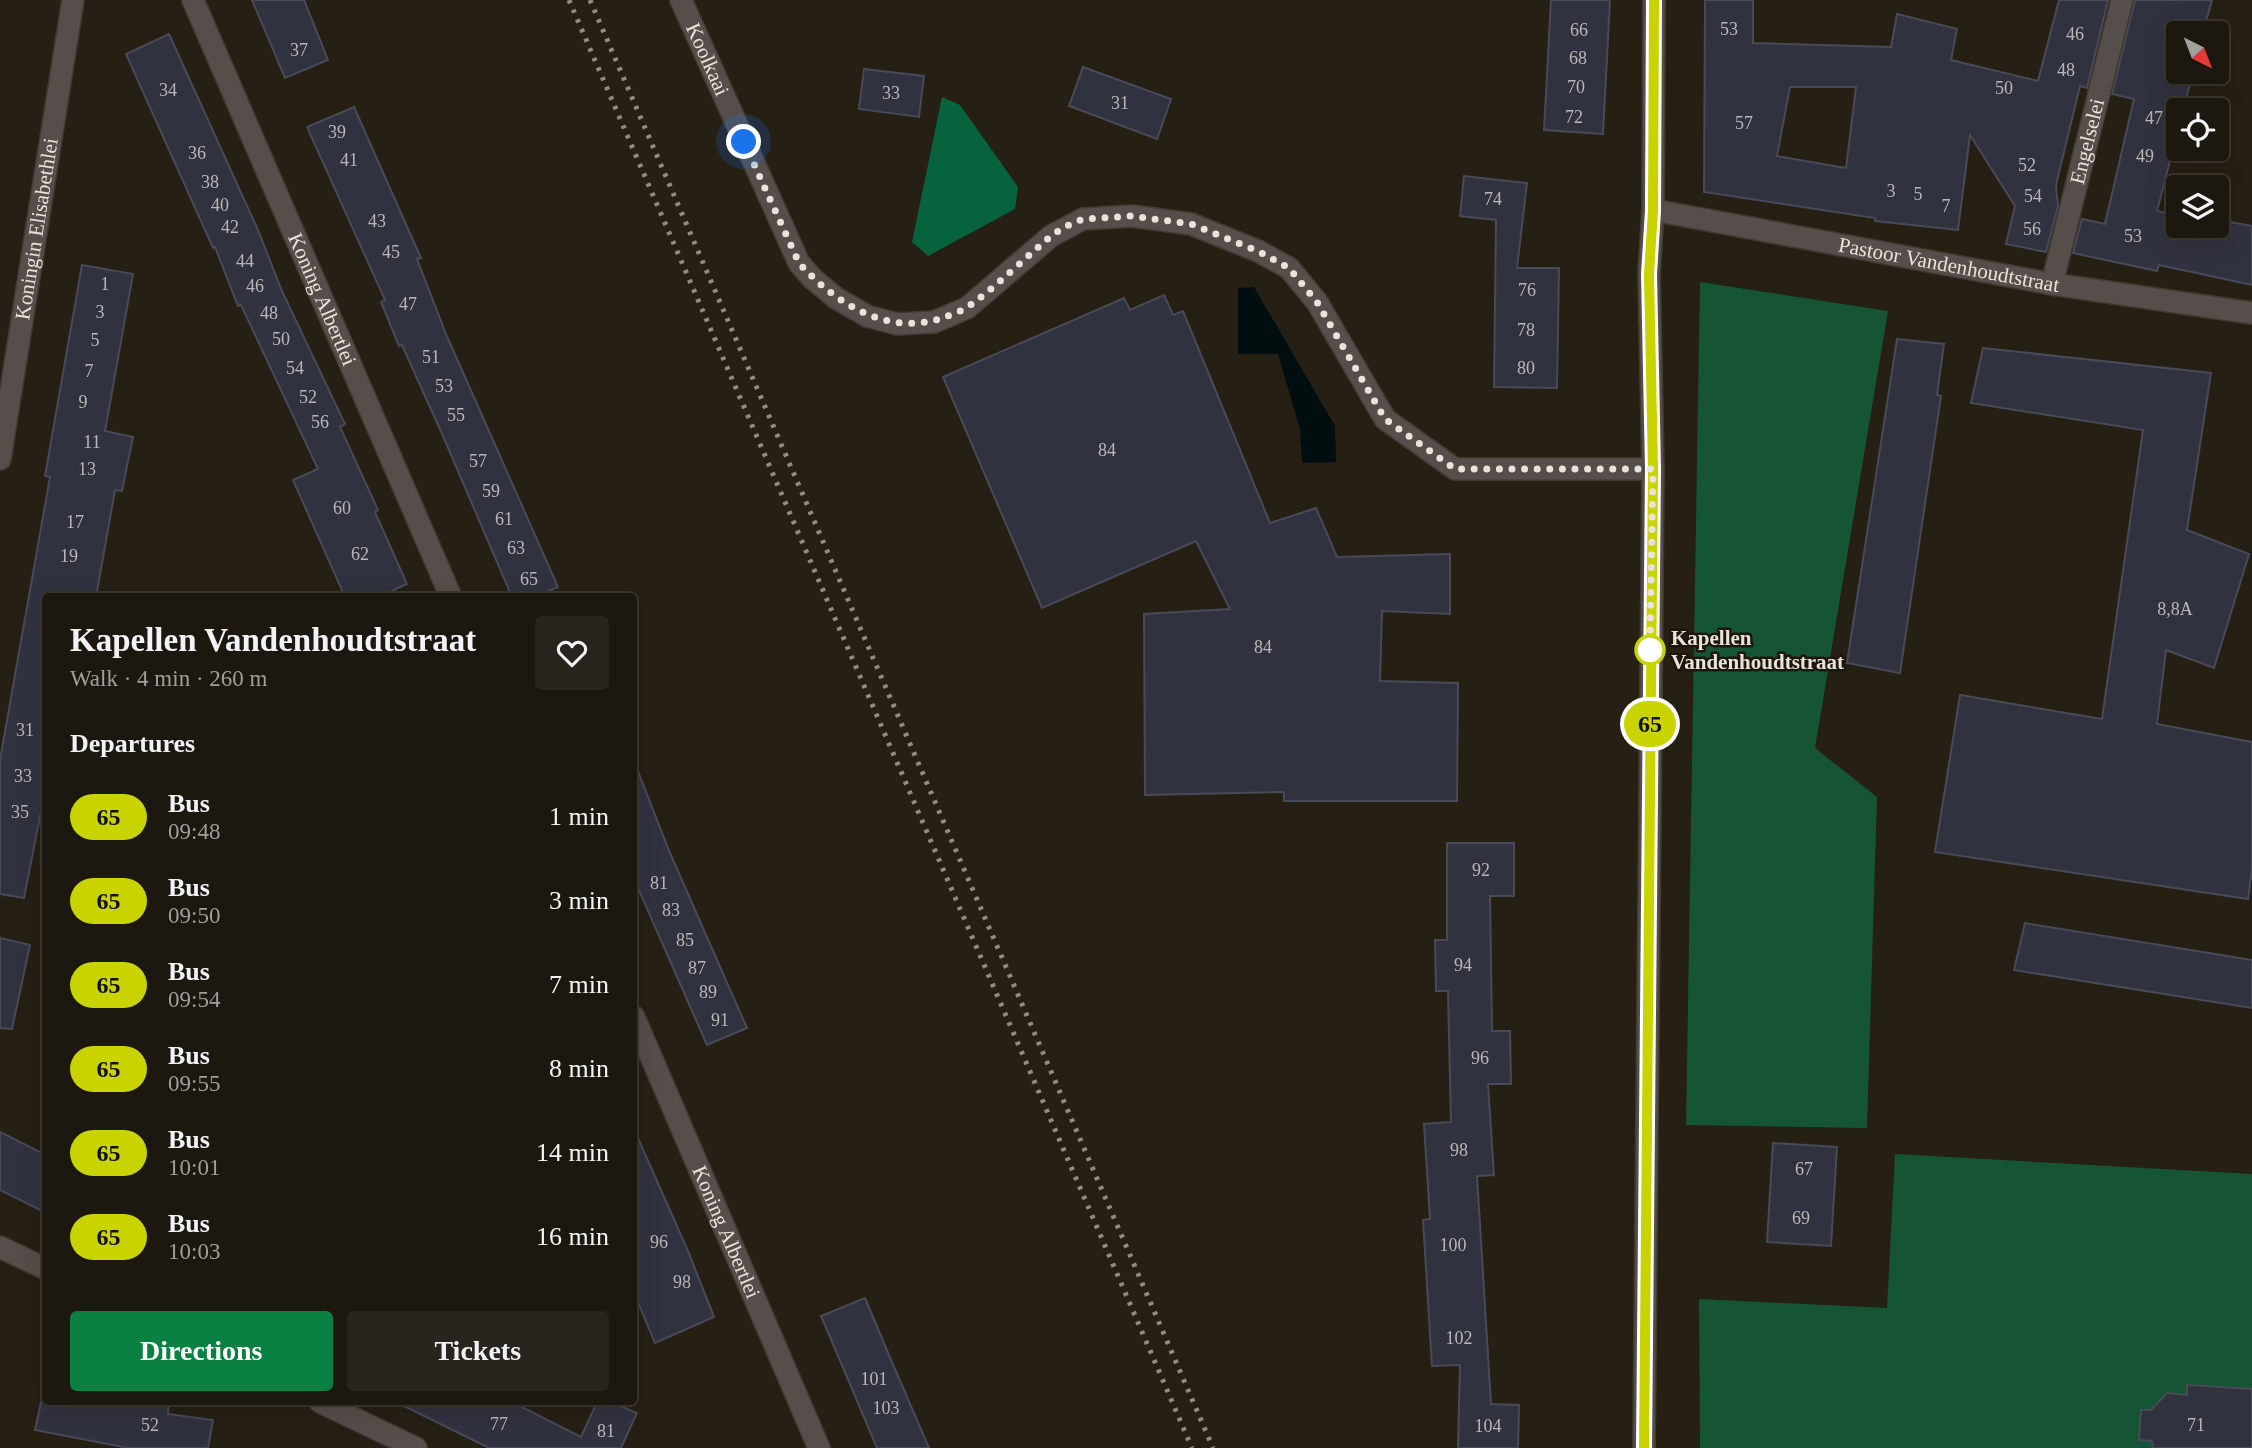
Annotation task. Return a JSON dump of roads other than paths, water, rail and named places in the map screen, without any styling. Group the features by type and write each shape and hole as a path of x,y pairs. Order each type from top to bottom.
{"street":[{"name":"Koningin Elisabethlei","path":"0,459 73,0"},
{"name":"Koning Albertlei","path":"193,0 450,593"},
{"name":"Koolkaai","path":"681,0 799,263 836,298 867,316 897,324 934,322 967,308 1051,236 1083,219 1132,216 1191,224 1258,251 1289,268 1317,302 1385,419 1455,469 1653,469"},
{"path":"1643,1448 1653,469 1649,274 1653,211 1654,0"},
{"name":"Engelselei","path":"2052,284 2122,0"},
{"name":"Pastoor Vandenhoudtstraat","path":"1653,211 2052,284 2251,314"},
{"name":"Koning Albertlei","path":"637,1024 819,1448"},
{"path":"0,1247 42,1267"},
{"path":"326,1405 415,1448"}],"railway":[{"path":"569,0 1192,1448"},
{"path":"590,0 1213,1448"}],"place":[{"name":"Kapellen Vandenhoudtstraat","path":"1650,650"}]}
